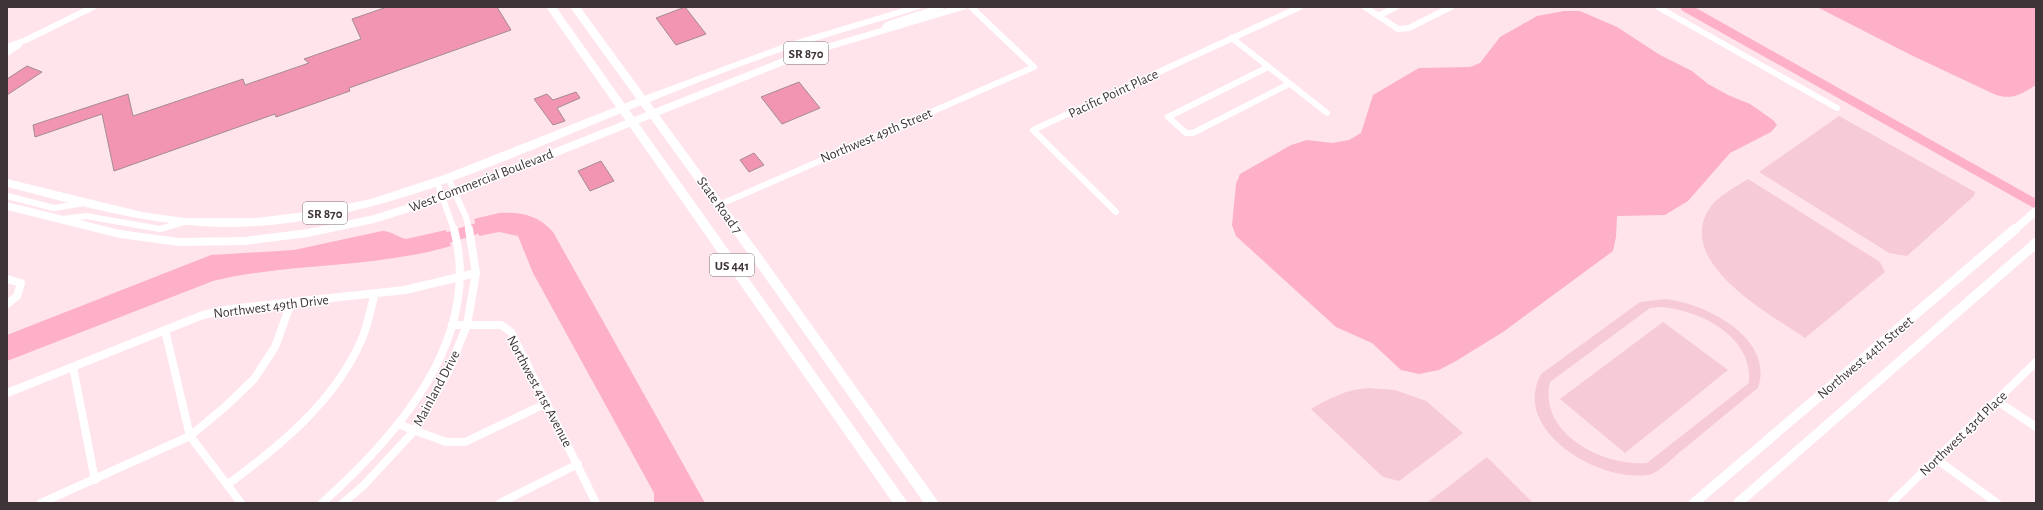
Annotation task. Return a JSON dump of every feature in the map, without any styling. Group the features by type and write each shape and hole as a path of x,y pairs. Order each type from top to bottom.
{"main road":[{"name":"State Road 7","path":"550,7 901,503"},
{"name":"State Road 7","path":"575,7 653,113 932,503"},
{"name":"West Commercial Boulevard","path":"7,183 142,216 184,222 256,222 314,215 372,203 443,180 643,100 790,45 917,7"},
{"name":"West Commercial Boulevard","path":"7,206 120,234 178,242 245,242 308,233 374,219 449,195 797,56 963,7"}],"street":[{"path":"7,47 26,40 93,7"},
{"name":"West Commercial Boulevard","path":"886,30 885,27 889,24 941,7"},
{"name":"Northwest 49th Street","path":"719,205 1034,68 972,7"},
{"path":"1282,7 1289,12"},
{"name":"Pacific Point Place","path":"1116,212 1033,130 1300,7"},
{"path":"1365,7 1398,30 1409,28 1451,7"},
{"path":"1378,16 1396,7"},
{"path":"1658,7 1837,108"},
{"path":"1232,38 1268,68 1327,113"},
{"path":"7,53 26,40"},
{"path":"1268,68 1168,117 1186,133 1193,133 1289,84"},
{"name":"Mainland Drive","path":"343,503 364,485 414,430 448,372 467,325 476,273 472,242 466,217 449,195 443,180"},
{"name":"Mainland Drive","path":"322,503 353,476 400,425 434,370 452,325 461,275 458,247 451,224 449,195 443,180"},
{"name":"West Commercial Boulevard","path":"7,196 54,208 84,203"},
{"name":"Northwest 44th Street","path":"1694,503 2033,214"},
{"name":"West Commercial Boulevard","path":"60,220 86,216 160,229 184,222"},
{"name":"Northwest 44th Street","path":"1738,503 2036,243"},
{"name":"Northwest 49th Drive","path":"7,393 203,315 230,309 405,290 461,275 476,273"},
{"path":"7,279 21,283 17,296 7,304"},
{"path":"227,485 259,462 294,432 319,404 339,378 361,340 375,294"},
{"path":"41,503 190,436 226,406 254,379 275,347 291,303"},
{"name":"Northwest 41st Avenue","path":"452,325 502,325 511,332 578,464 596,503"},
{"path":"165,330 190,436 241,503"},
{"name":"Northwest 43rd Place","path":"1891,503 2036,362"},
{"path":"73,367 95,480"},
{"path":"1997,400 2036,427"},
{"path":"400,425 446,442 465,442 547,403"},
{"path":"1936,459 1997,503"},
{"path":"500,503 578,464"}],"shaded area":[{"path":"1817,7 2036,7 2036,85 2013,96 2008,97 1996,95 1911,55"},
{"path":"1564,11 1580,11 1617,27 1660,55 1692,71 1708,84 1728,95 1750,104 1773,120 1777,125 1771,132 1730,153 1688,201 1665,215 1617,216 1616,237 1613,251 1503,332 1439,370 1419,374 1401,370 1372,343 1336,327 1236,236 1232,225 1236,184 1240,174 1291,145 1307,140 1332,143 1349,140 1361,133 1373,95 1419,68 1470,67 1480,63 1500,37 1537,16"},
{"path":"1839,116 1975,192 1974,196 1907,256 1889,253 1759,172"},
{"path":"1748,179 1880,262 1885,272 1805,338 1750,301 1731,285 1715,267 1705,249 1702,229 1712,204"},
{"path":"499,213 515,213 535,218 553,232 705,503 654,503 654,493 533,273 518,236 499,232 479,236 474,219"},
{"path":"446,230 451,246 421,253 362,262 242,275 213,281 7,361 7,335 211,255 294,250 382,231 389,232 406,239"},
{"path":"1665,299 1699,308 1716,316 1733,326 1747,339 1756,354 1761,370 1758,388 1662,468 1652,474 1639,476 1612,472 1593,465 1558,443 1545,428 1537,411 1535,393 1541,374 1640,302","holes":["1661,307 1676,309 1707,320 1722,329 1734,340 1743,352 1748,367 1749,383 1647,463 1630,463 1612,459 1594,453 1578,444 1564,432 1554,417 1549,401 1550,382 1650,308"]},
{"path":"1663,322 1728,370 1625,453 1560,399"},
{"path":"1368,388 1395,390 1426,401 1463,433 1399,481 1383,477 1311,409 1338,395"},
{"path":"1487,457 1533,503 1427,503"}],"building":[{"path":"387,7 497,7 511,30 349,88 350,91 276,117 275,114 114,171 102,114 35,137 33,125 128,94 133,116 243,79 245,85 309,63 304,59 361,39 352,19"},
{"path":"685,7 706,34 676,45 656,18"},
{"path":"27,66 42,72 7,95 7,79"},
{"path":"799,82 820,108 782,124 761,97"},
{"path":"576,92 580,98 557,108 565,121 553,125 534,99 547,94 553,100"},
{"path":"754,153 764,165 749,172 740,160"},
{"path":"601,161 614,181 590,191 578,171"}],"waterway":[{"path":"1685,7 2036,204"},
{"path":"472,230 488,225"},
{"path":"437,241 475,229"}]}
